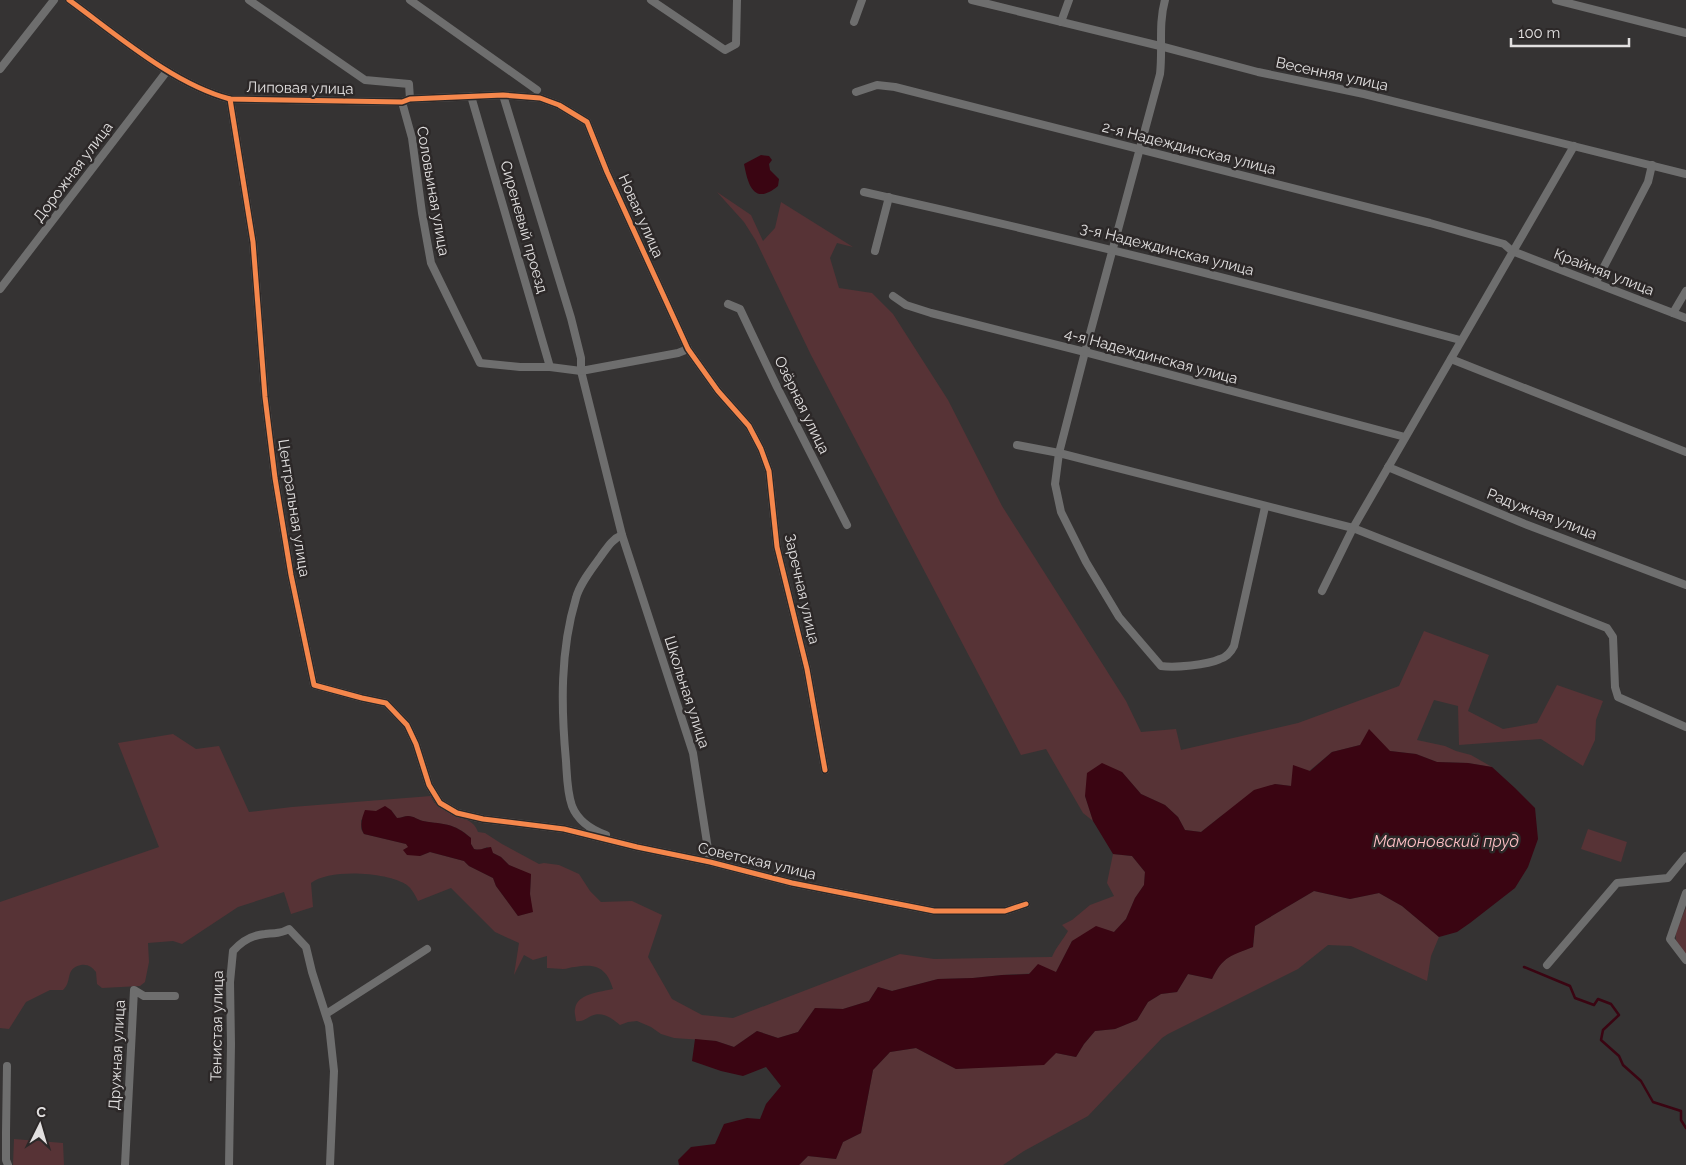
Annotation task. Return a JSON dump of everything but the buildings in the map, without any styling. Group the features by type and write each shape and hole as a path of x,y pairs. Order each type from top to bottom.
{"street":[{"path":"0,69 54,0"},
{"name":"Липовая улица","path":"69,0 167,71 210,94 230,99 402,102 410,99 503,95 540,98 559,105"},
{"path":"249,0 365,80 408,84 410,99"},
{"path":"410,0 537,90"},
{"path":"651,0 725,50 736,44 736,0"},
{"path":"854,22 862,0"},
{"name":"Весенняя улица","path":"972,0 1258,72 1364,94 1686,174"},
{"path":"1062,22 1069,0"},
{"path":"1165,0 1161,14 1160,46 1162,60 1160,74 1059,453 1055,484 1061,512 1111,606 1160,666 1174,668 1220,660 1232,650 1265,507"},
{"path":"1556,0 1686,33"},
{"name":"Дорожная улица","path":"0,289 167,71"},
{"name":"2-я Надеждинская улица","path":"856,92 877,84 895,87 1430,222 1504,244 1512,251"},
{"name":"Школьная улица","path":"503,95 571,318 581,358 581,372 622,535 693,753 710,862"},
{"name":"Сиреневый проезд","path":"471,96 550,366"},
{"name":"Центральная улица","path":"230,99 254,242 265,397 275,478 291,575 314,685 386,703 407,725 416,744 429,786 440,803 457,813 483,819"},
{"name":"Соловьиная улица","path":"402,102 412,138 431,262 480,363 520,367 550,366 581,372 678,353 688,349"},
{"name":"Новая улица","path":"559,105 587,122 607,172 688,349"},
{"path":"1322,591 1353,528 1404,437 1574,146"},
{"path":"1596,282 1648,182 1652,165"},
{"name":"3-я Надеждинская улица","path":"864,192 1011,224 1363,313 1460,340"},
{"path":"875,251 889,197"},
{"name":"Крайняя улица","path":"1512,251 1686,318"},
{"path":"1673,313 1686,291"},
{"name":"4-я Надеждинская улица","path":"893,296 906,305 931,313 1404,437"},
{"name":"Озёрная улица","path":"728,304 740,309 847,525"},
{"name":"Заречная улица","path":"688,349 718,391 749,426 770,471 777,547 807,669 825,770"},
{"path":"1451,359 1686,452"},
{"path":"1016,446 1059,453 1353,528 1607,628 1613,637 1615,687 1618,697 1686,727"},
{"name":"Радужная улица","path":"1388,467 1525,524 1686,585"},
{"path":"622,535 615,537 590,571 576,596 565,653 562,714 572,807 584,824 596,832 637,847"},
{"name":"Советская улица","path":"483,819 564,829 792,882 934,911 1005,911 1026,904"},
{"path":"1547,965 1617,883 1668,878 1686,856"},
{"path":"1686,893 1670,939 1686,960"},
{"name":"Тенистая улица","path":"229,1165 230,982 233,951 241,942 255,935 279,934 289,929 306,947 326,1014"},
{"path":"330,1165 334,1072 331,1039 326,1014 427,949"},
{"name":"Дружная улица","path":"125,1165 134,990 144,996 175,996"},
{"path":"8,1066 6,1132 8,1165"}],"shaded area":[{"path":"717,192 751,215 763,241 775,228 781,202 853,247 837,243 830,258 839,288 872,293 893,314 948,400 1002,506 1126,701 1141,732 1176,729 1181,750 1298,723 1399,686 1424,631 1489,655 1468,711 1503,729 1537,723 1557,685 1603,701 1596,720 1595,740 1583,766 1541,739 1459,745 1458,706 1434,700 1417,740 1445,746 1471,755 1492,767 1468,763 1437,762 1416,754 1360,745 1332,752 1291,786 1275,784 1221,816 1201,832 1185,830 1178,817 1165,805 1141,794 1122,772 1085,796 1093,821 1083,813 1046,749 1021,755 811,355 756,241 744,222"},
{"path":"173,734 196,749 219,746 249,812 431,796 438,806 469,821 478,832 485,833 539,864 559,865 579,874 590,891 601,902 632,901 662,915 648,957 672,999 702,1015 733,1018 900,954 934,959 1052,957 1068,931 1062,925 1072,920 1090,905 1114,896 1107,883 1113,854 1132,856 1145,872 1144,885 1135,898 1126,919 1114,932 1072,941 1056,972 938,979 892,991 878,987 869,1001 843,1009 815,1008 798,1032 778,1038 757,1031 734,1047 716,1041 674,1038 661,1034 637,1021 620,1025 610,1018 599,1014 582,1021 576,1021 575,1010 580,1000 590,994 613,989 611,982 600,969 589,966 563,969 547,968 547,956 533,960 524,955 514,975 519,943 495,932 451,888 418,901 407,885 387,877 359,874 331,875 311,883 313,907 291,914 284,892 238,907 182,944 173,941 148,943 149,962 145,982 140,986 102,988 97,984 96,972 91,967 81,965 76,967 70,972 68,983 63,990 50,990 26,1002 9,1029 0,1028 0,902 159,847 118,743","holes":["391,810 397,818 410,816 459,829 471,838 471,844 474,849 480,850 487,847 509,865 531,875 530,894 532,912 518,916 496,886 493,878 469,866 464,861 430,852 420,856 406,844 364,834 361,829 361,820 376,811"]},
{"path":"1588,829 1627,842 1621,862 1581,849"},
{"path":"1314,891 1350,899 1379,893 1402,906 1439,937 1431,956 1427,981 1351,946 1328,945 1298,969 1162,1038 1088,1116 1024,1151 1003,1165 799,1165 808,1156 836,1159 843,1142 861,1133 873,1070 890,1052 916,1048 956,1069 1015,1065 1056,1053 1076,1057 1095,1031 1115,1029 1137,1020 1148,1002 1161,994 1177,992 1188,974 1212,979 1220,965 1228,957 1253,947 1255,926"},
{"path":"1686,908 1686,963 1678,947 1676,936"},
{"path":"14,1139 63,1143 64,1165 13,1165"}],"water":[{"path":"761,155 769,156 772,160 769,164 770,170 779,179 778,186 770,192 763,194 758,193 750,185 744,164"},
{"name":"Мамоновский пруд","path":"1369,729 1390,751 1416,754 1437,762 1468,763 1492,767 1535,808 1538,839 1528,867 1515,888 1457,932 1439,937 1402,906 1379,893 1350,899 1314,891 1255,926 1253,947 1224,961 1212,979 1188,974 1177,992 1161,994 1148,1002 1137,1020 1115,1029 1095,1031 1076,1057 1056,1053 1044,1065 956,1069 916,1048 890,1052 873,1070 861,1133 843,1142 836,1159 808,1156 799,1165 679,1165 678,1160 691,1147 715,1144 724,1124 747,1118 760,1119 766,1104 781,1086 766,1067 743,1076 692,1061 695,1039 716,1041 734,1047 757,1031 778,1038 798,1032 815,1008 843,1009 869,1001 878,987 892,991 938,979 1029,974 1038,964 1056,972 1072,941 1096,926 1114,932 1126,919 1135,898 1144,885 1145,872 1132,856 1113,854 1093,821 1085,796 1087,773 1102,763 1122,772 1141,794 1165,805 1178,817 1185,830 1201,832 1254,790 1275,784 1291,786 1293,765 1310,771 1332,752 1360,745"},
{"path":"385,806 397,818 410,816 459,829 471,838 471,844 474,849 479,850 491,847 493,853 501,857 509,865 531,874 530,894 533,912 518,916 496,886 493,878 469,866 464,861 430,852 420,856 407,855 403,850 408,847 406,844 364,834 361,825 365,810 376,811"}],"waterway":[{"path":"1524,967 1570,986 1575,998 1594,1005 1598,999 1611,1004 1619,1015 1603,1030 1601,1040 1619,1056 1623,1065 1641,1081 1653,1102 1681,1111 1681,1120 1686,1128"}],"cycle path":[{"path":"69,0 126,43 167,70 209,92 230,99 402,102 410,99 503,95 540,98 559,105 587,122 607,172 688,349 718,391 749,426 761,449 769,471 777,547 807,669 825,770"},
{"path":"230,99 253,242 265,397 275,478 291,575 314,685 386,703 407,725 416,744 429,785 440,803 457,813 483,819 564,829 710,862 792,883 934,911 1005,911 1026,904"}]}
